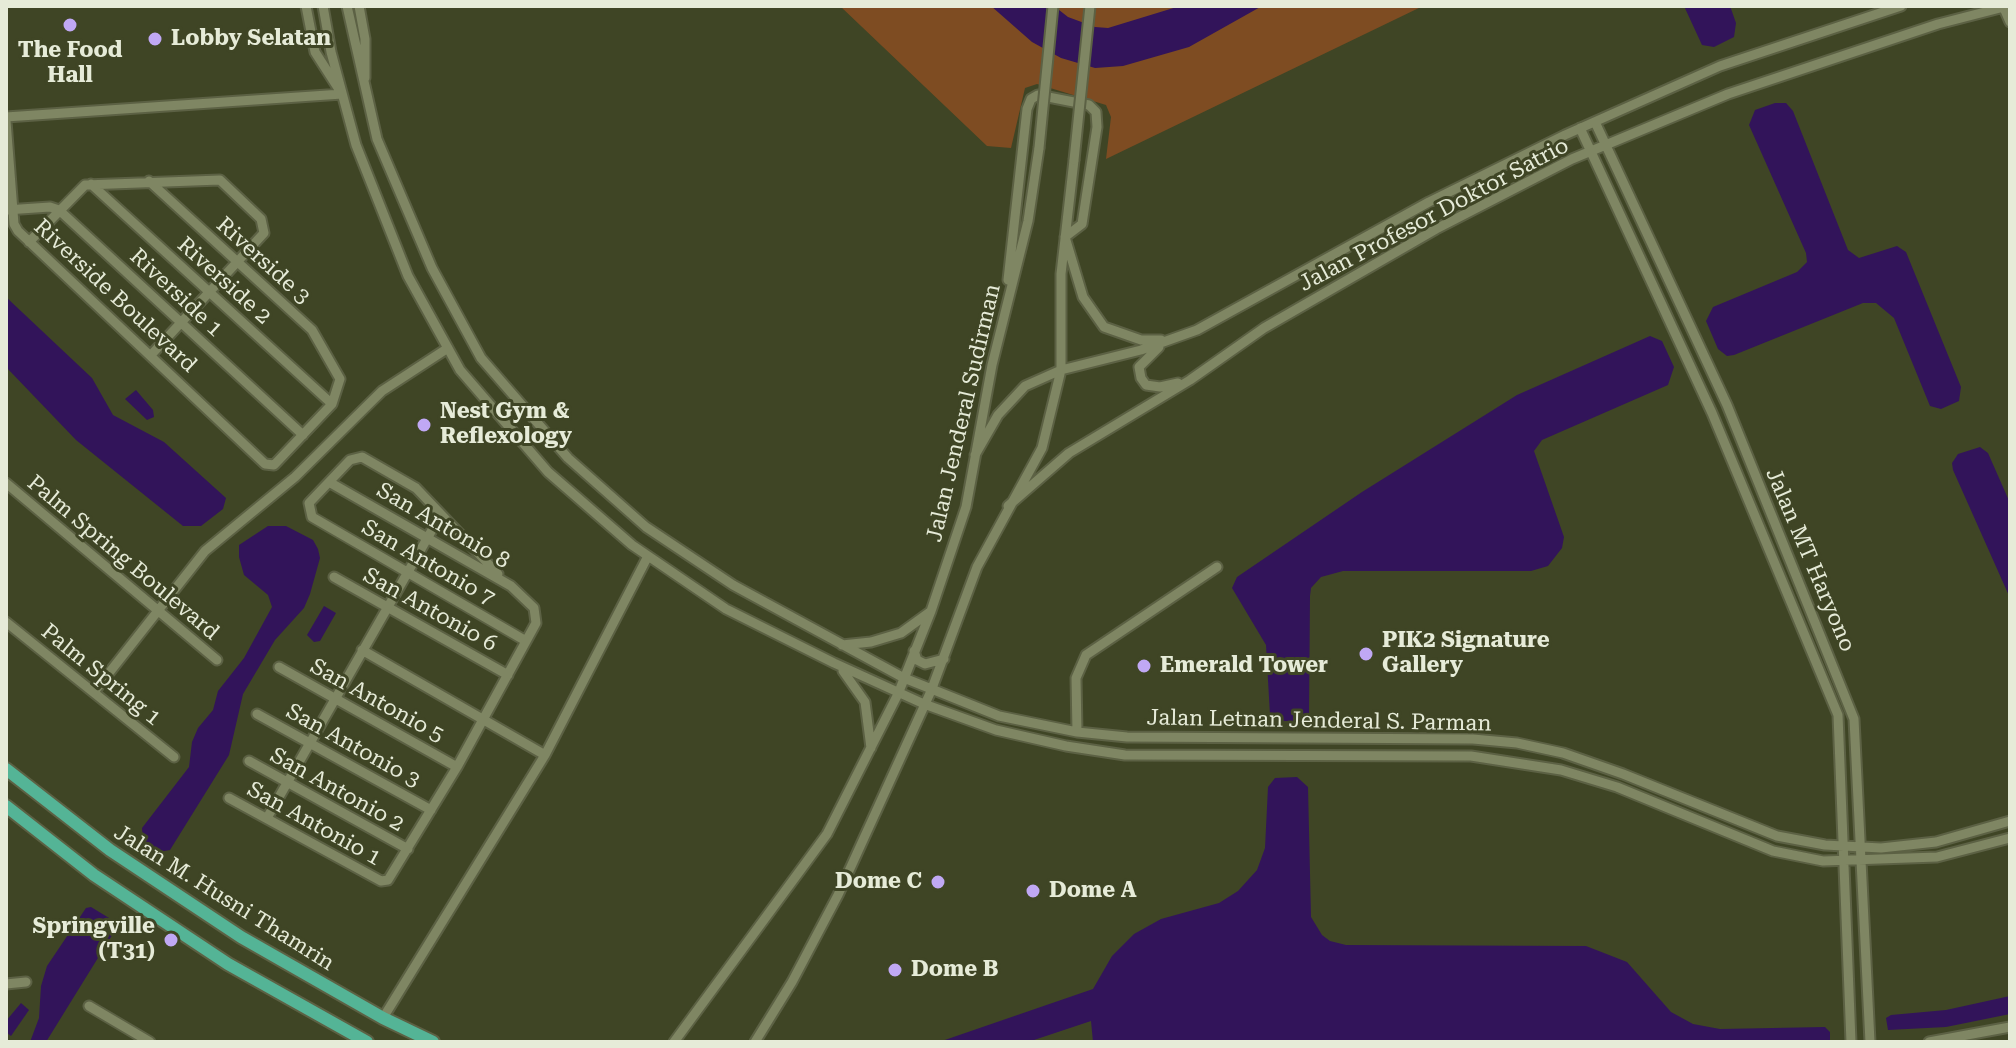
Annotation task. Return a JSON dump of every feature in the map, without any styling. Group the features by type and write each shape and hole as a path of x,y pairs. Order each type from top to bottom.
{"main road":[{"name":"Jalan M. Husni Thamrin","path":"6,769 123,859 241,937 383,1018 433,1042"},
{"path":"6,806 94,875 228,964 366,1042"}],"street":[{"path":"306,6 315,52 342,94"},
{"path":"323,6 342,94"},
{"path":"347,6 365,92"},
{"path":"359,6 365,39 365,92"},
{"name":"Jalan Jenderal Sudirman","path":"674,1042 827,834 871,752 931,611 966,507 1001,332 1028,221 1039,148 1053,6"},
{"path":"755,1042 792,982 838,895 931,691 977,567 1042,448 1061,370 1061,274 1090,6"},
{"name":"Jalan Profesor Doktor Satrio","path":"975,455 998,415 1025,386 1061,370 1168,340 1260,298 1429,202 1580,128 1720,66 1901,6"},
{"path":"2005,6 2010,22"},
{"name":"Jalan Profesor Doktor Satrio","path":"1008,506 1069,453 1190,380 1264,328 1436,229 1606,145 1728,94 1938,24 2005,6"},
{"name":"Jalan Letnan Jenderal S. Parman","path":"365,92 377,139 432,268 490,369 568,458 646,527 733,585 931,691 999,716 1077,732 1127,737 1473,739 1517,743 1563,753 1623,774 1777,836 1844,846 1936,842 2010,821"},
{"path":"6,119 342,94"},
{"name":"Jalan Letnan Jenderal S. Parman","path":"342,94 356,145 408,276 460,370 548,472 648,556 726,609 898,694 996,730 1125,755 1471,756 1514,761 1561,770 1617,787 1773,851 1845,861 1937,857 2010,838"},
{"path":"1001,332 1027,109 1031,99 1038,95 1089,105 1096,112 1082,224 1065,237"},
{"name":"Riverside Boulevard","path":"6,119 9,210 14,224 29,242 267,465 274,465 303,435"},
{"name":"Jalan MT Haryono","path":"1595,122 1727,405 1846,692 1854,719 1870,1042"},
{"name":"Jalan MT Haryono","path":"1580,128 1712,413 1838,715 1851,1042"},
{"path":"29,242 79,188 91,184 220,180 261,219 264,233 151,355"},
{"name":"Riverside 3","path":"149,181 312,330 340,379 332,404"},
{"name":"Riverside 2","path":"91,184 332,404"},
{"path":"9,210 50,207 59,210"},
{"name":"Riverside 1","path":"59,210 303,435"},
{"path":"1065,237 1083,297 1104,327 1141,340 1168,340"},
{"path":"1168,340 1145,358 1139,367 1141,378 1146,385 1160,387 1190,380"},
{"path":"94,692 205,551 295,477 382,391 448,348"},
{"path":"303,435 332,404"},
{"path":"329,482 350,460 362,457 416,488 511,586"},
{"name":"San Antonio 7","path":"329,482 309,503 312,517 526,641"},
{"name":"San Antonio 8","path":"329,482 511,586 534,608 536,623 526,641"},
{"name":"Palm Spring Boulevard","path":"6,483 217,660"},
{"path":"267,818 440,516"},
{"path":"383,1018 545,755 648,556"},
{"path":"1077,732 1076,678 1086,655 1217,567"},
{"name":"San Antonio 6","path":"334,577 508,675"},
{"path":"842,645 871,642 901,633 931,611"},
{"name":"Palm Spring 1","path":"6,622 174,757"},
{"path":"408,849 526,641"},
{"path":"362,650 545,755"},
{"path":"914,651 917,660 925,664 944,659"},
{"path":"834,663 851,679 865,702 871,752"},
{"name":"San Antonio 5","path":"279,667 457,767"},
{"name":"San Antonio 3","path":"257,714 431,810"},
{"name":"San Antonio 2","path":"249,761 408,849"},
{"name":"San Antonio 1","path":"229,798 381,881 388,880 408,849"},
{"path":"6,984 26,982"},
{"path":"89,1006 136,1039 150,1042"},
{"path":"1929,1042 2010,1027"}],"shaded area":[{"path":"840,6 1423,6 1106,159 1111,117 1106,105 1037,84 1025,88 1011,148 987,146"},
{"path":"991,6 1054,6 1068,17 1095,27 1108,28 1180,6 1262,6 1189,47 1123,66 1095,68 1061,58 1032,42"},
{"path":"1684,6 1730,6 1736,23 1734,37 1714,47 1702,45"},
{"path":"1775,103 1786,103 1793,111 1848,250 1859,258 1897,246 1906,252 1961,387 1959,401 1941,409 1930,406 1894,318 1876,303 1863,303 1734,355 1727,356 1718,349 1706,321 1713,307 1797,272 1807,262 1806,253 1749,125 1755,110"},
{"path":"6,297 92,378 113,415 164,442 226,498 223,509 201,526 183,526 76,440 6,367"},
{"path":"1650,336 1662,341 1674,367 1668,385 1542,440 1534,451 1564,537 1562,548 1548,566 1531,571 1343,571 1321,577 1311,588 1310,596 1309,714 1299,721 1280,721 1270,715 1266,645 1232,588 1237,577 1362,492 1517,395"},
{"path":"136,390 153,410 154,417 147,420 125,399"},
{"path":"1980,447 1988,453 2010,503 2010,598 1953,470 1952,463 1958,454"},
{"path":"268,526 286,526 313,540 320,558 310,594 304,608 275,640 243,694 229,755 170,850 158,852 143,841 142,828 189,767 192,742 198,728 213,710 218,691 244,658 272,607 268,595 244,575 239,557 239,545"},
{"path":"324,606 336,613 320,641 314,642 307,635"},
{"path":"1297,777 1308,787 1311,917 1322,935 1330,941 1346,945 1586,946 1627,962 1671,1012 1693,1024 1720,1029 1825,1027 1830,1032 1830,1042 1093,1042 1091,1021 1028,1042 939,1042 1093,989 1112,956 1134,934 1161,919 1219,903 1238,891 1257,870 1265,848 1268,787 1275,778"},
{"path":"91,907 114,921 114,932 46,1042 30,1042 39,1018 41,986 47,966 86,908"},
{"path":"2010,996 2010,1014 1946,1027 1888,1030 1886,1018 1891,1015 1946,1010"},
{"path":"21,1003 29,1010 11,1036 6,1032 6,1021"}],"place":[{"name":"The Food Hall","path":"70,25"},
{"name":"Lobby Selatan","path":"155,39"},
{"name":"Nest Gym & Reflexology","path":"424,425"},
{"name":"PIK2 Signature Gallery","path":"1366,654"},
{"name":"Emerald Tower","path":"1144,666"},
{"name":"Dome C","path":"938,882"},
{"name":"Dome A","path":"1033,891"},
{"name":"Springville (T31)","path":"171,940"},
{"name":"Dome B","path":"895,970"}]}
